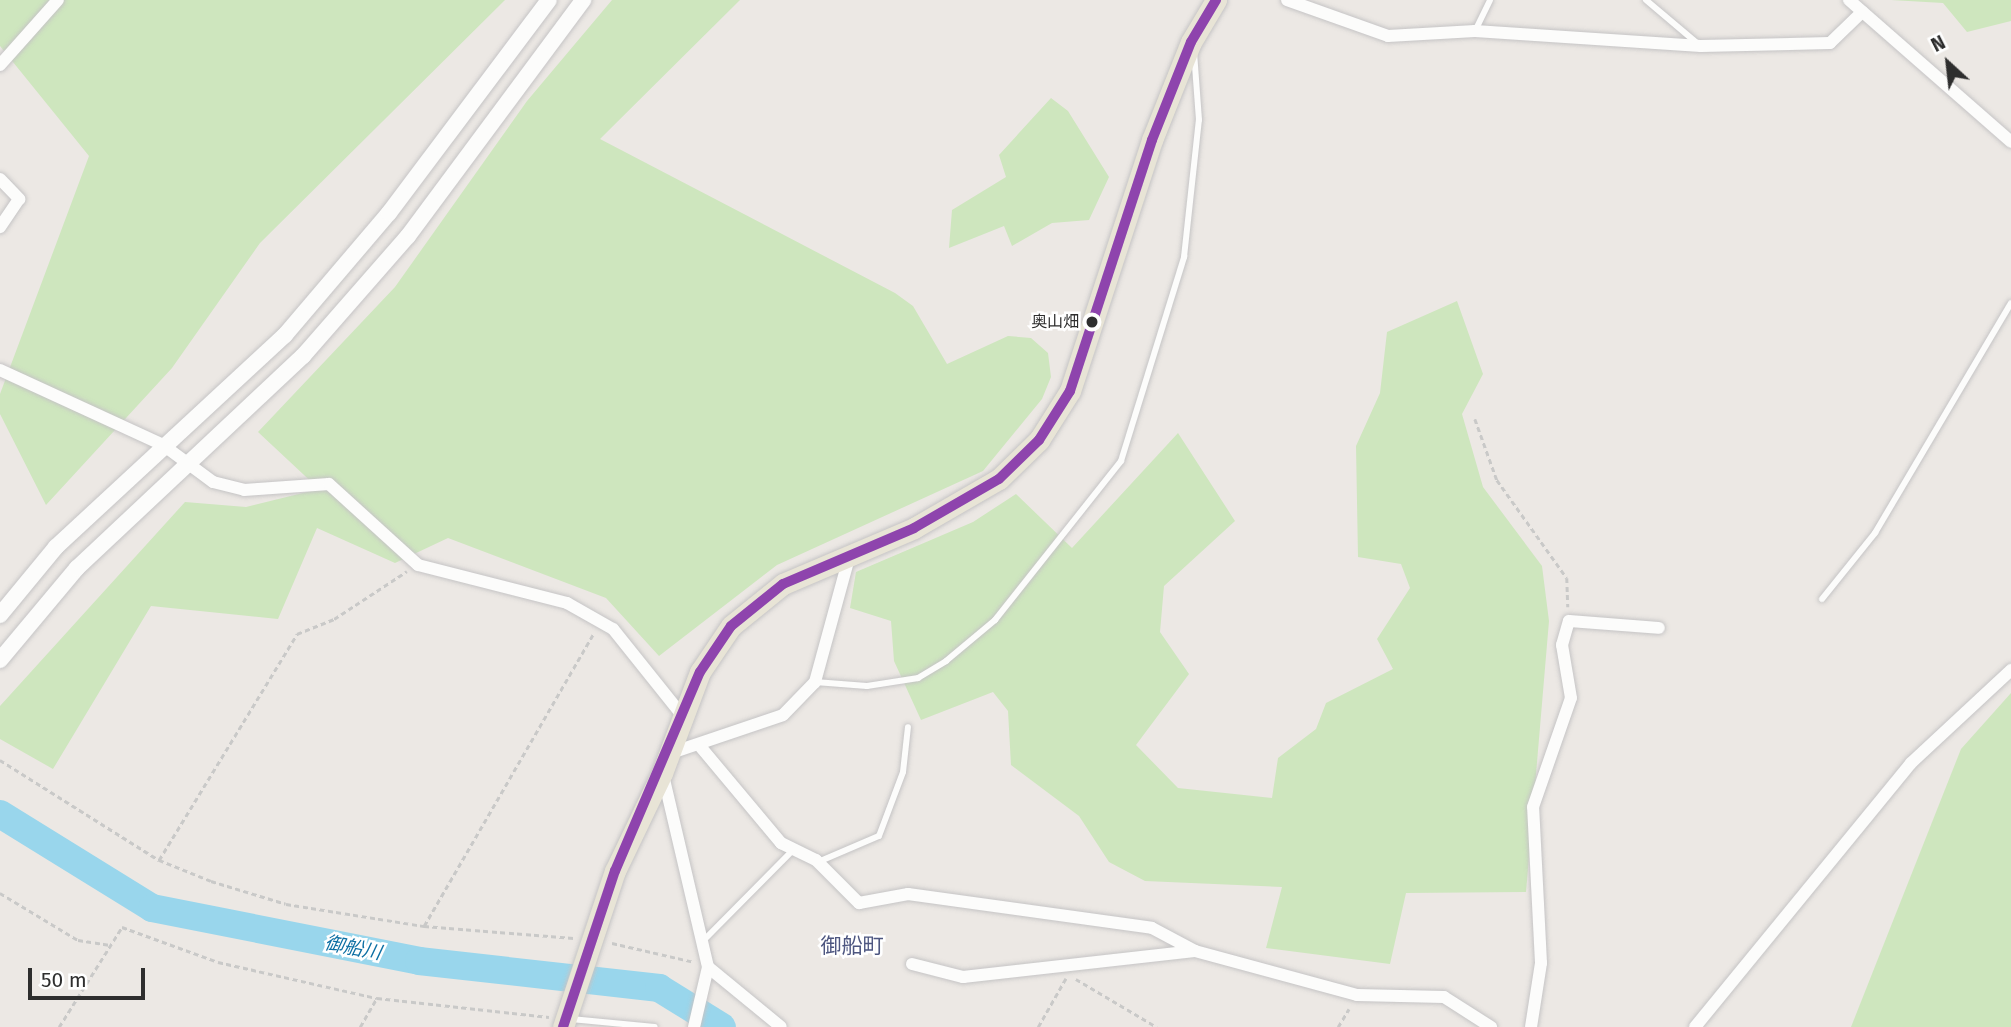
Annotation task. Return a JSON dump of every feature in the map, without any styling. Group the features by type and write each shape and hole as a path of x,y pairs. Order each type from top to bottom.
{"main road":[{"path":"564,1023 615,871 665,763 682,715 708,658 747,608 783,584 962,502 999,479 1045,430 1070,391 1094,332 1152,140 1191,42 1216,0"}],"street":[{"path":"0,65 58,0"},
{"path":"0,615 56,547 163,445 285,335 389,213 549,0"},
{"path":"0,660 77,568 190,466 303,356 408,236 583,0"},
{"path":"1287,0 1388,36 1475,32 1701,46 1830,44 1862,12"},
{"path":"1849,0 2011,142"},
{"path":"0,179 19,199 0,227"},
{"path":"0,370 163,445 190,466 244,490 329,484 418,565 567,603 601,622 682,715"},
{"path":"694,1027 708,967 665,763 699,746 783,715 815,682 850,554"},
{"path":"1531,1027 1541,963 1533,807 1571,698 1562,645 1569,621 1659,628"},
{"path":"1695,1027 1911,763 2011,670"},
{"path":"699,746 781,843 818,862 859,903 908,894 1152,928 1195,951 1357,995 1444,997 1491,1027"},
{"path":"912,964 963,977 1195,951"},
{"path":"708,967 781,1027"}],"lane":[{"path":"1475,32 1490,0"},
{"path":"1646,0 1701,46"},
{"path":"815,682 867,686 918,678 946,661 995,620 1121,461 1184,257 1199,120 1191,42"},
{"path":"1822,599 1875,533 2011,303"},
{"path":"818,862 878,836 903,772 908,727"},
{"path":"702,942 794,849"},
{"path":"564,1023 655,1027"}],"path":[{"path":"1475,419 1497,480 1567,578 1569,621"},
{"path":"159,860 297,634 334,619 418,565"},
{"path":"424,926 601,622"},
{"path":"0,760 159,860 286,904 424,926 668,952 708,967"},
{"path":"0,892 78,940 109,945"},
{"path":"59,1027 122,926 218,962 377,998 564,1023"},
{"path":"1055,966 1157,1027"},
{"path":"1038,1027 1068,975"},
{"path":"1338,1027 1357,995"},
{"path":"359,1027 377,998"}],"green space":[{"path":"0,0 505,0 260,243 172,368 46,505 0,414 0,394 89,156 0,46"},
{"path":"612,0 740,0 600,139 895,293 913,306 947,364 1008,336 1031,338 1048,353 1051,377 1042,399 983,471 777,565 659,656 606,598 448,538 395,563 317,528 278,619 151,606 53,769 0,739 0,706 185,502 246,507 319,489 258,432 395,287 527,101"},
{"path":"1891,0 2011,0 2011,21 1967,32 1943,3"},
{"path":"1051,98 1068,111 1109,177 1089,220 1052,223 1012,246 1004,226 949,248 952,210 1006,177 999,155"},
{"path":"1457,301 1483,374 1462,414 1483,487 1542,566 1549,621 1526,892 1406,893 1390,964 1266,948 1282,887 1145,881 1109,862 1079,816 1011,765 1008,711 993,692 921,720 894,661 891,621 850,608 856,572 973,522 1016,494 1072,548 1178,433 1235,521 1164,586 1160,632 1189,674 1136,745 1178,788 1272,798 1278,758 1316,729 1326,703 1393,669 1377,639 1410,588 1401,564 1358,557 1356,446 1380,393 1387,332"},
{"path":"2011,693 2011,1027 1851,1027 1961,749"}],"waterway":[{"name":"御船川","path":"0,814 152,908 419,961 659,988 722,1027"}],"transit line":[{"path":"563,1027 615,871 700,672 731,626 783,584 914,528 999,479 1039,440 1070,391 1152,140 1191,42 1216,0"}],"place":[{"name":"奥山畑","path":"1092,322"}],"district":[{"name":"御船町","path":"852,946"}]}
